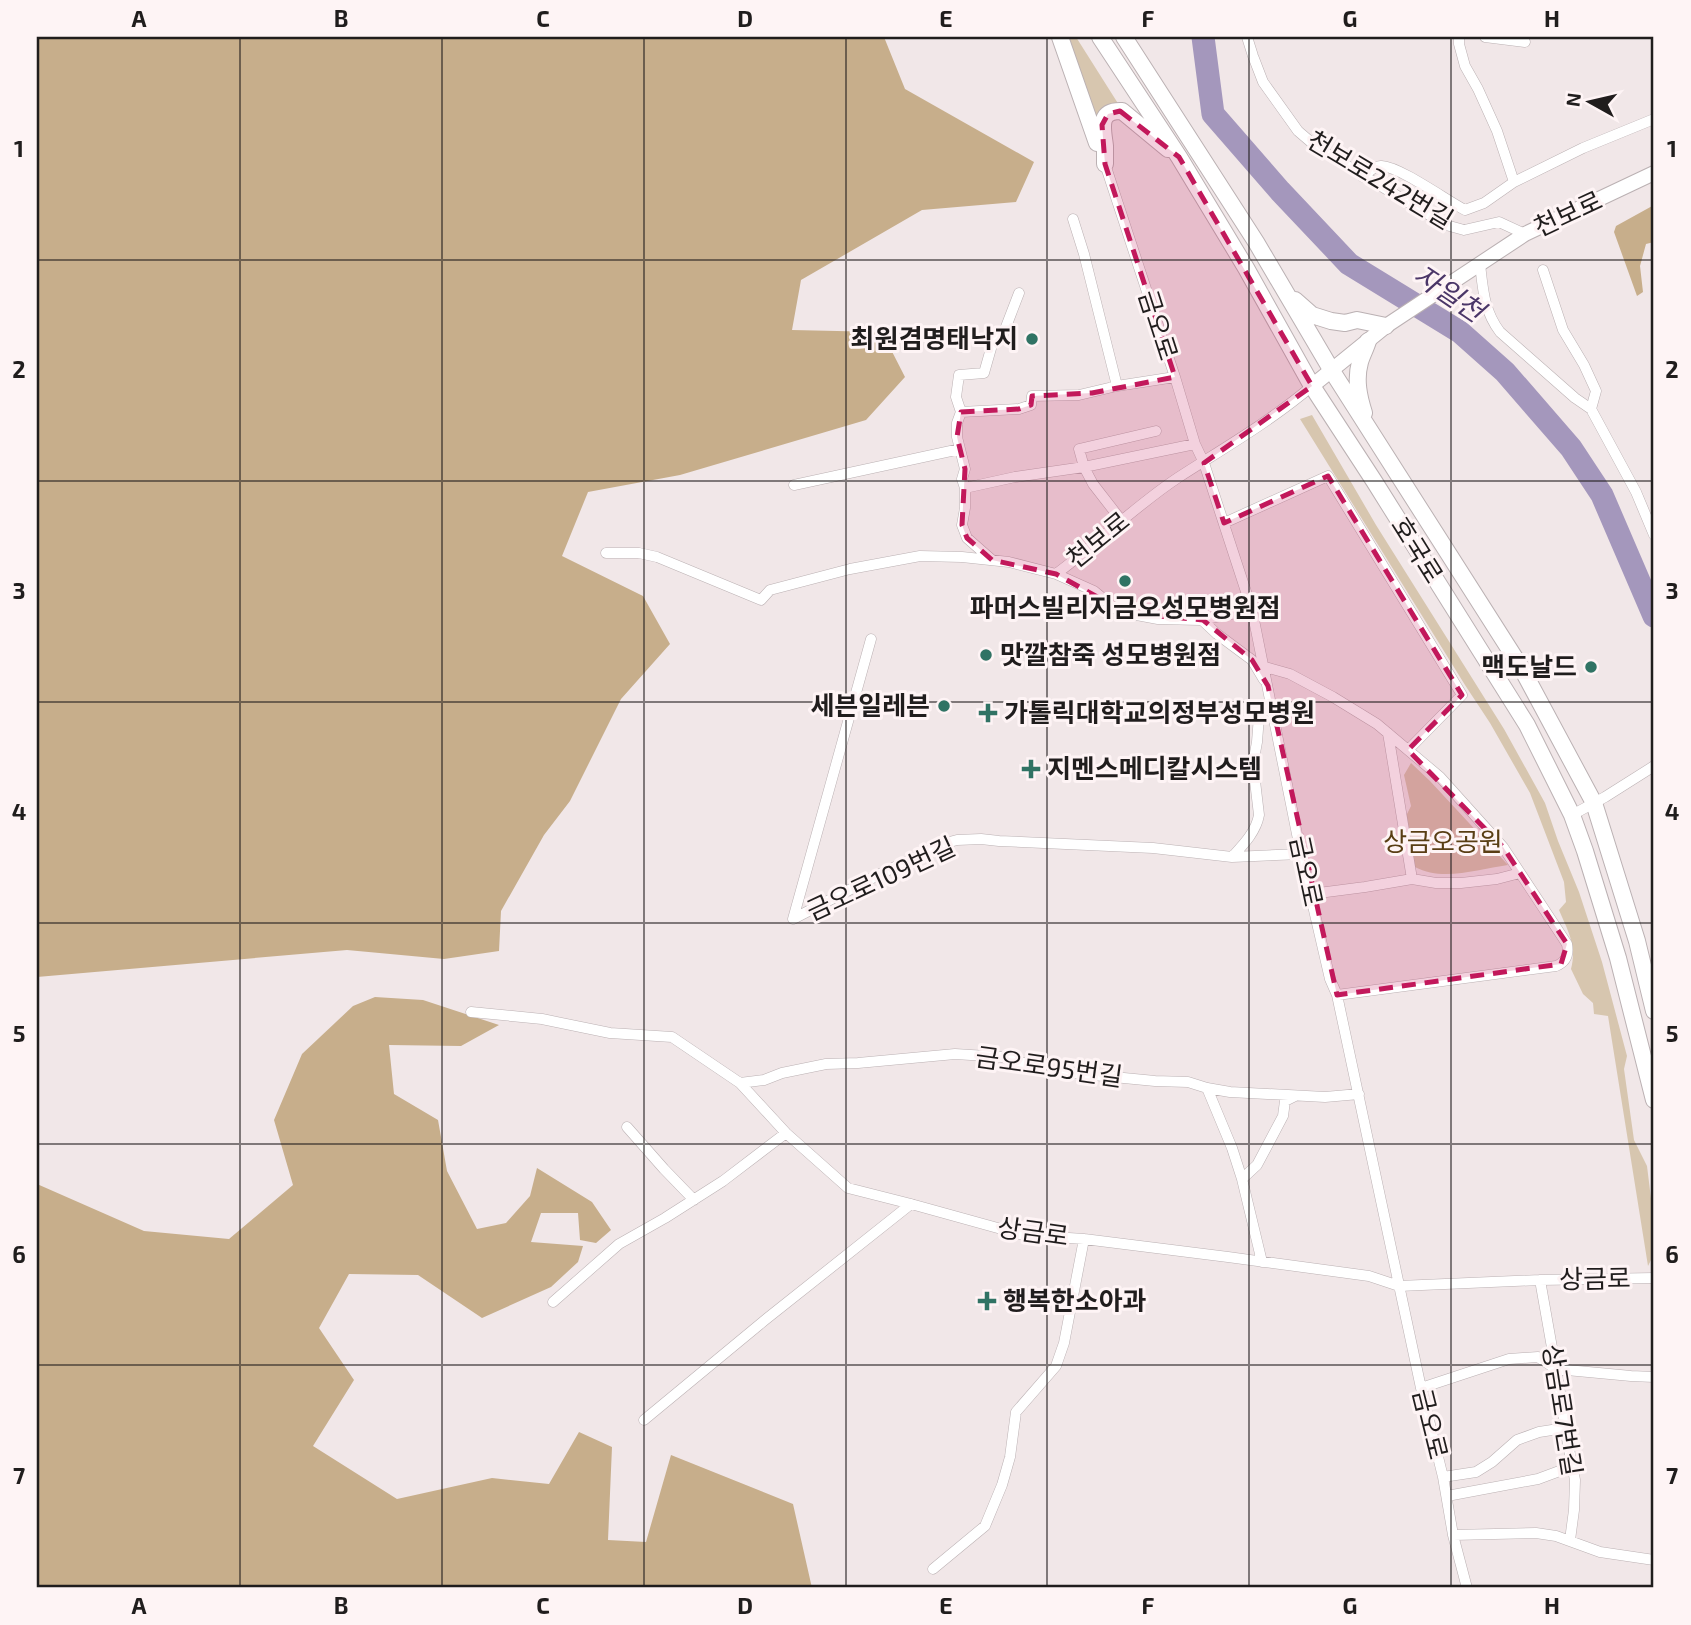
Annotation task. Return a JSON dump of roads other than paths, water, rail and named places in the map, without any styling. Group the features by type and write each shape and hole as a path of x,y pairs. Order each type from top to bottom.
{"main road":[{"path":"1060,37 1105,164"},
{"name":"호국로","path":"1100,37 1179,158 1246,268 1312,387 1527,725 1572,815 1585,851 1618,958 1654,1100"},
{"name":"호국로","path":"1124,37 1256,242 1332,371 1522,669 1594,803 1637,941 1654,1011"},
{"path":"1105,164 1102,125 1108,114 1115,111 1122,111 1179,158"},
{"name":"천보로","path":"1312,387 1386,326 1525,234 1654,173"},
{"path":"1280,284 1312,315 1331,321 1345,323 1357,320 1386,326"},
{"path":"1368,341 1360,362 1357,382 1359,398 1371,432"},
{"path":"1527,725 1537,730 1552,755 1559,758 1566,751"}],"street":[{"name":"천보로242번길","path":"1247,37 1264,82 1279,106 1298,131 1319,149 1446,225 1464,230 1499,222 1525,234"},
{"path":"1460,37 1458,44 1465,66 1497,131 1514,182"},
{"path":"1485,37 1525,42"},
{"path":"1363,177 1375,167 1383,166 1402,173 1465,211 1484,203 1514,182 1583,148 1654,119"},
{"name":"금오로","path":"1105,164 1252,610 1301,853 1330,979 1337,995 1421,1388 1443,1477 1453,1535 1467,1588"},
{"path":"1073,219 1117,386"},
{"path":"1480,264 1490,319 1500,332 1591,409 1636,492 1654,535"},
{"path":"1543,270 1563,330 1596,391 1591,409"},
{"path":"992,560 967,538 962,525 965,488 962,479 965,469 957,437 961,412 956,397 959,376 984,373 994,338 1004,332 1019,293"},
{"path":"961,412 1019,409 1031,405 1032,396 1079,395 1175,377"},
{"name":"천보로","path":"606,553 639,553 657,557 761,600 770,590 850,569 920,556 1009,562 1056,574 1121,520 1178,478 1291,404 1312,387"},
{"path":"1121,520 1093,484 1079,449 1156,431"},
{"path":"965,488 1015,477 1084,467 1195,443"},
{"path":"794,485 960,449"},
{"path":"1224,523 1328,476 1462,695 1408,750"},
{"path":"1056,574 1094,591 1116,609 1158,619 1202,620 1252,610"},
{"path":"1202,620 1252,660 1268,686"},
{"name":"금오로109번길","path":"870,639 793,919 892,868 957,840 1153,848 1232,857 1301,853"},
{"path":"1265,667 1290,674 1377,724 1440,777 1503,847 1567,944 1568,955 1556,966 1337,995"},
{"path":"1232,857 1248,839 1258,822 1253,764 1259,716"},
{"path":"1388,733 1412,879"},
{"path":"1572,815 1654,766"},
{"path":"1311,894 1412,879 1461,883 1520,873"},
{"name":"상금로","path":"471,1012 542,1019 610,1033 672,1037 740,1083 786,1133 848,1188 1023,1235 1084,1239 1369,1276 1399,1286 1654,1278"},
{"name":"금오로95번길","path":"740,1083 764,1080 782,1073 826,1064 955,1054 1003,1057 1051,1071 1188,1082 1230,1092 1325,1097 1359,1094"},
{"path":"1207,1088 1242,1179 1262,1262"},
{"path":"1242,1179 1257,1165 1283,1115 1285,1101 1296,1096"},
{"path":"627,1127 694,1200"},
{"path":"553,1302 619,1244 723,1181 786,1133"},
{"path":"644,1420 911,1204"},
{"path":"933,1569 985,1526 1010,1457 1016,1412 1056,1366 1064,1343 1084,1239"},
{"name":"상금로7번길","path":"1540,1280 1575,1480 1570,1540"},
{"path":"1421,1388 1509,1359 1538,1357 1556,1369 1654,1377"},
{"path":"1443,1477 1476,1472 1517,1440 1539,1432 1564,1428"},
{"path":"1447,1496 1538,1479 1573,1466"},
{"path":"1453,1535 1556,1536 1600,1552 1654,1560"}],"waterway":[{"name":"자일천","path":"1203,37 1213,114 1349,264 1460,332 1505,372 1571,448 1602,495 1654,616"}],"place":[{"name":"최원겸명태낙지","path":"1032,339"},
{"name":"파머스빌리지금오성모병원점","path":"1125,581"},
{"name":"맛깔참죽 성모병원점","path":"986,655"},
{"name":"맥도날드","path":"1591,667"},
{"name":"세븐일레븐","path":"944,706"},
{"name":"가톨릭대학교의정부성모병원","path":"988,713"},
{"name":"지멘스메디칼시스템","path":"1031,769"},
{"name":"행복한소아과","path":"987,1301"}],"park label":[{"name":"상금오공원","path":"1443,842"}]}
